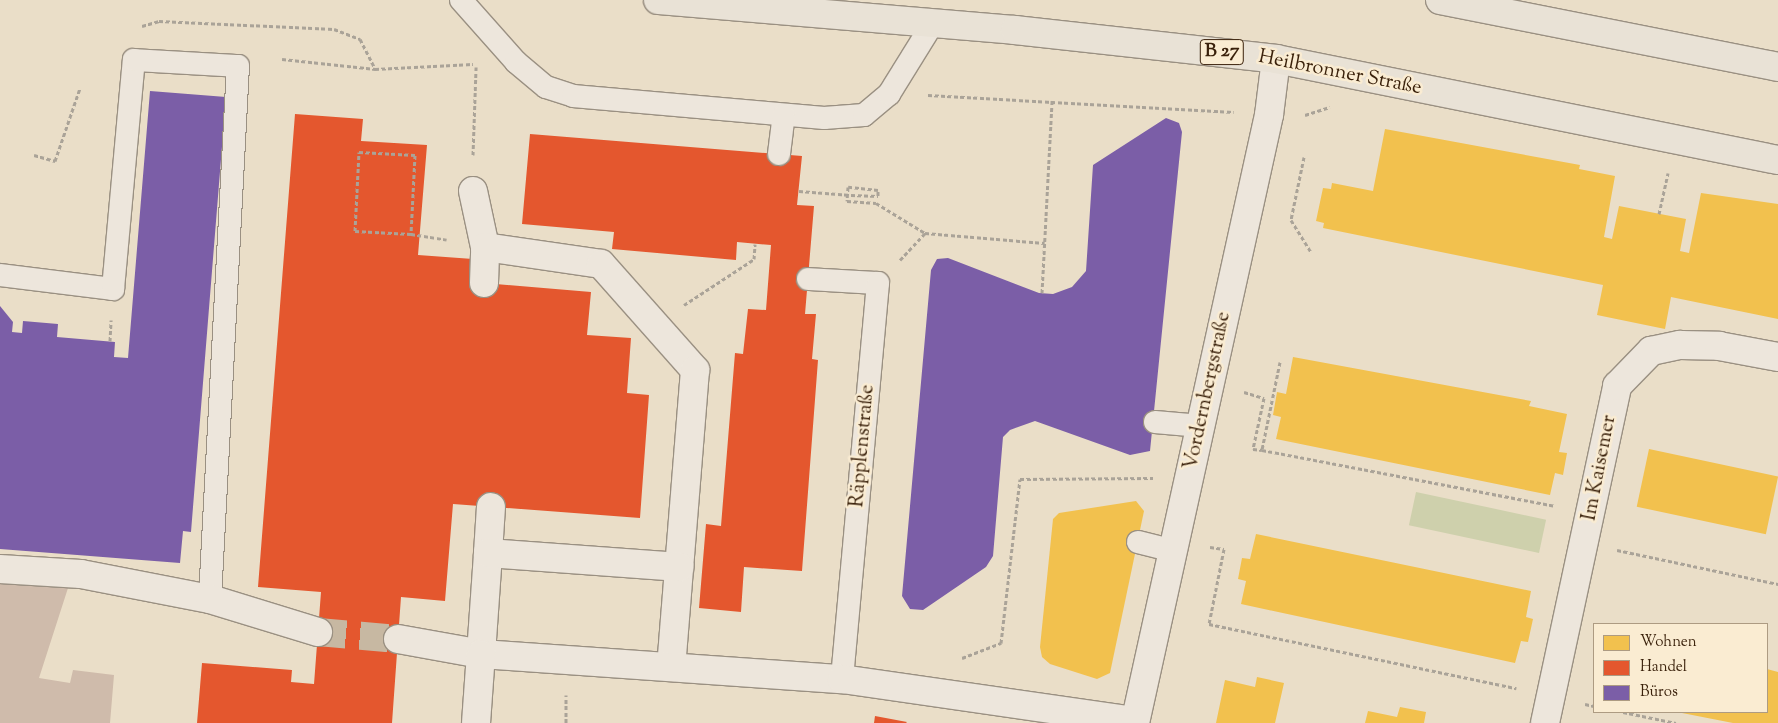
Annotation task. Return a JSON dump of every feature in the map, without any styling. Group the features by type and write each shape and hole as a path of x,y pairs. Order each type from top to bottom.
{"main road":[{"name":"Heilbronner Straße","path":"658,0 933,23 1276,59 1778,160"},
{"path":"1440,0 1778,67"}],"street":[{"name":"Vordernbergstraße","path":"1135,722 1269,114 1276,59"},
{"path":"473,191 484,247 484,283"},
{"path":"484,247 601,264 652,326 695,370 671,667"},
{"name":"Im Kaisemer","path":"1545,723 1585,543 1616,386 1651,351 1680,345 1719,346 1778,357"},
{"path":"476,723 492,507"},
{"path":"488,553 679,567"},
{"path":"0,569 81,574 210,600 318,632"},
{"path":"398,639 481,654 842,678 1135,722"}],"lane":[{"path":"461,0 516,62 546,87 573,96 824,118 864,115 889,94 933,23"},
{"path":"0,275 113,290 134,60 238,66 210,600"},
{"path":"779,154 784,115"},
{"path":"808,279 878,283"},
{"name":"Räpplenstraße","path":"842,678 878,283"},
{"path":"1155,422 1201,426"},
{"path":"1138,542 1173,550"}],"path":[{"path":"141,26 159,21 334,29 360,39 374,69"},
{"path":"282,59 374,69 516,62"},
{"path":"473,191 476,64"},
{"path":"34,155 55,161 80,88"},
{"path":"889,94 1052,100 1298,117 1340,103"},
{"path":"1042,293 1052,100"},
{"path":"359,152 415,155 411,234 355,231 359,152"},
{"path":"1304,157 1291,220 1311,252"},
{"path":"1659,170 1678,174"},
{"path":"1659,214 1668,172"},
{"path":"799,191 851,194 878,196 878,190 848,187 847,201 876,204 925,233 1045,243"},
{"path":"878,283 925,233"},
{"path":"652,326 754,259 756,244"},
{"path":"1262,450 1280,362"},
{"path":"1264,398 1253,449 1591,513"},
{"path":"956,658 966,658 1001,643 1020,479 1154,478"},
{"path":"1585,543 1778,584"},
{"path":"1224,549 1209,624 1550,696"},
{"path":"566,704 566,723"},
{"path":"1628,713 1676,723"}],"green space":[{"path":"1416,492 1546,520 1539,553 1409,525"}],"building: Wohnen":[{"path":"1385,129 1580,165 1579,169 1615,176 1604,237 1612,239 1619,206 1686,219 1680,251 1689,253 1701,193 1778,204 1778,319 1671,297 1665,329 1597,315 1603,285 1323,228 1324,223 1316,221 1323,188 1331,189 1332,183 1373,191"},
{"path":"1293,357 1531,401 1529,406 1567,414 1559,452 1567,453 1563,475 1555,473 1550,495 1276,439 1281,417 1273,415 1277,392 1286,394"},
{"path":"1649,449 1778,476 1766,534 1637,507"},
{"path":"1136,501 1144,511 1110,673 1097,679 1050,664 1042,657 1040,647 1053,519 1059,513"},
{"path":"1256,534 1531,591 1526,617 1533,619 1528,642 1521,641 1515,663 1241,604 1246,581 1238,579 1242,558 1250,559"},
{"path":"1768,669 1778,672 1778,723 1733,723 1682,713 1768,713"},
{"path":"1257,677 1284,683 1275,723 1216,723 1225,680 1255,687"},
{"path":"1400,707 1426,712 1424,723 1365,723 1368,711 1397,717"}],"building: Handel":[{"path":"295,114 363,119 361,141 427,145 418,255 473,259 484,283 591,292 587,335 631,338 627,393 649,395 640,518 453,504 445,601 401,597 392,723 197,723 202,663 292,670 291,682 314,684 321,592 258,587"},
{"path":"530,134 802,156 797,205 814,206 805,314 816,314 812,359 818,360 802,571 744,567 741,612 699,608 706,524 721,526 735,353 743,354 748,309 766,310 771,245 737,242 736,260 612,249 614,232 522,224"},
{"path":"875,716 907,722 874,723"}],"building: Büros":[{"path":"150,91 226,97 191,532 183,531 180,563 0,549 0,306 13,322 12,332 22,333 23,321 58,324 57,337 115,342 114,357 128,358"},
{"path":"1166,118 1179,123 1182,132 1150,451 1130,455 1035,421 1010,430 1003,437 993,556 986,567 923,610 910,609 902,596 931,270 937,259 948,258 1039,293 1053,294 1072,287 1086,271 1093,165"}],"building: Sonstige":[{"path":"0,583 68,588 39,678 70,683 73,670 114,675 110,723 0,723"}],"tunnel":[{"path":"318,632 398,639"}]}
